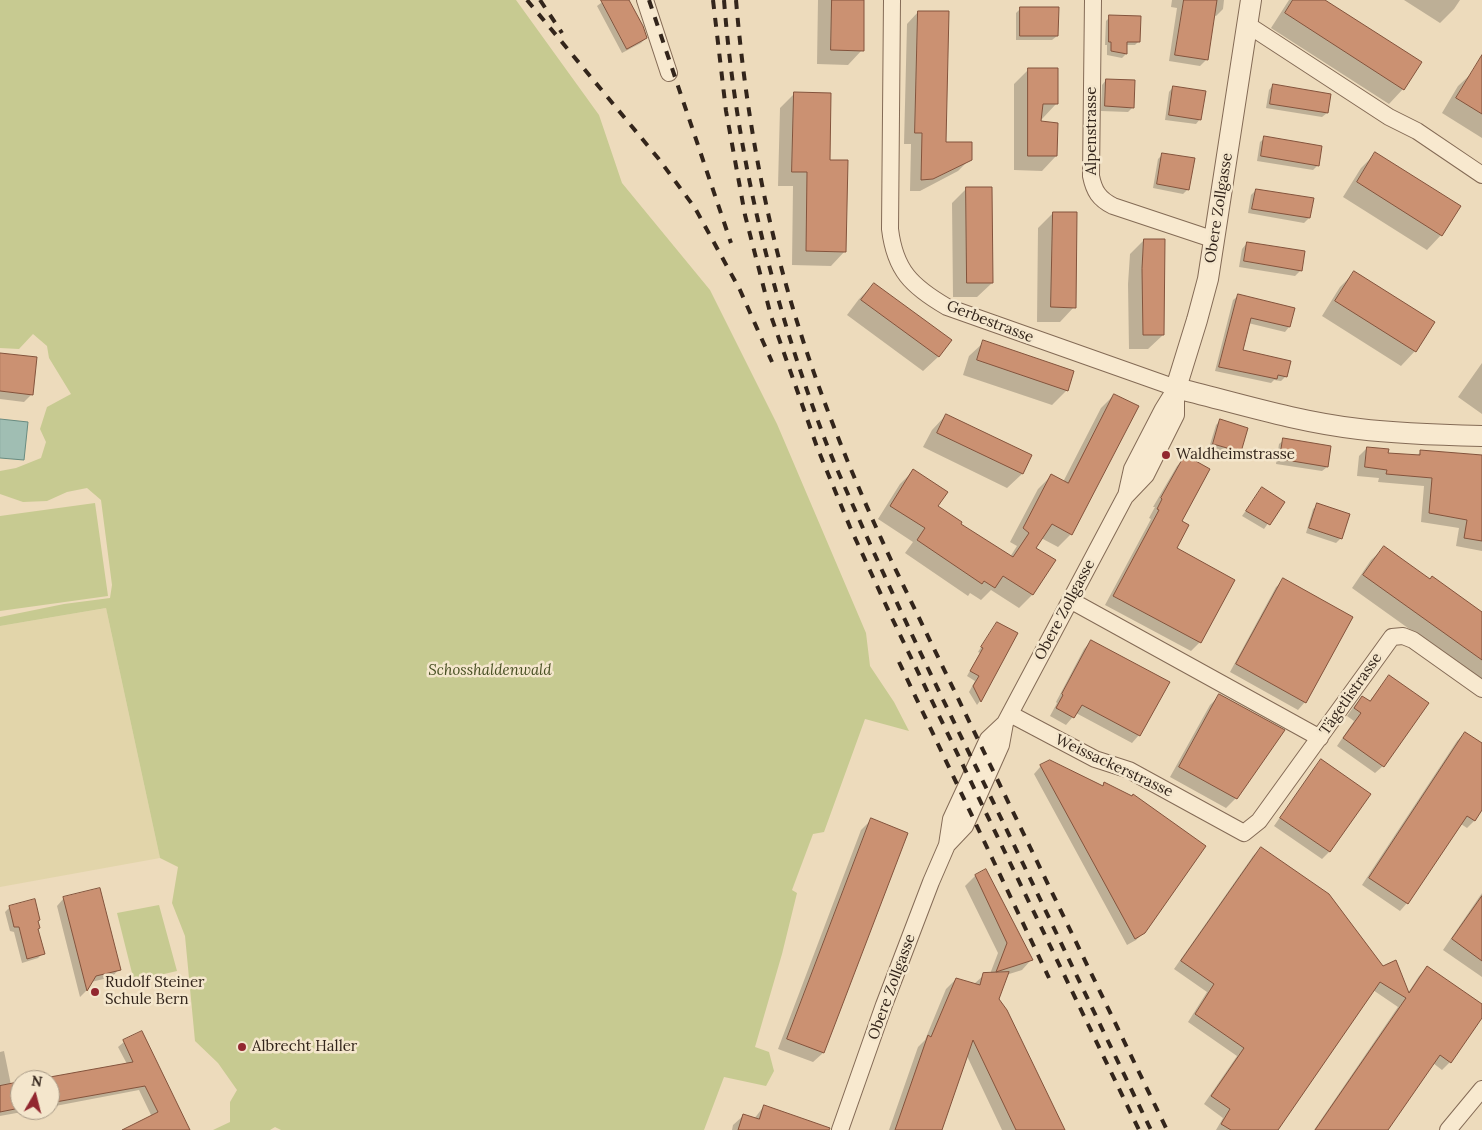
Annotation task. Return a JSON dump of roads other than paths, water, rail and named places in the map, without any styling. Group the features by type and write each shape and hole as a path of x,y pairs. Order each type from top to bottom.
{"street":[{"path":"645,0 669,73"},
{"name":"Gerbestrasse","path":"892,0 890,229 892,248 901,268 915,285 947,307 1176,388"},
{"name":"Alpenstrasse","path":"1093,0 1091,176 1097,194 1104,202 1113,206 1215,240"},
{"name":"Obere Zollgasse","path":"840,1130 897,971 947,845 964,826 1001,745 1007,718 1126,497 1146,475 1176,415 1176,388 1197,320 1215,240 1251,0"},
{"path":"1248,25 1389,117 1417,131 1482,174"},
{"path":"1176,388 1303,420 1358,429 1482,436"},
{"path":"1070,600 1320,738"},
{"name":"Tägetlistrasse","path":"1244,833 1259,821 1392,638 1403,636 1413,640 1482,689"},
{"name":"Weissackerstrasse","path":"1007,718 1095,759 1130,770 1244,833"},
{"path":"1448,1130 1482,1089"}],"water":[{"path":"0,419 28,422 24,460 0,458"}],"railway":[{"path":"527,0 658,158 695,208 740,290 772,362"},
{"path":"540,0 562,33"},
{"path":"649,0 731,243"},
{"path":"713,0 726,111 745,215 771,316 817,447 850,527 890,614 1139,1130"},
{"path":"724,0 737,114 759,226 789,337 827,445 920,651 1151,1130"},
{"path":"736,0 742,62 762,186 787,287 826,406 857,484 891,560 1167,1130"},
{"path":"899,662 1049,978"}],"place":[{"name":"Waldheimstrasse","path":"1166,455"},
{"name":"Rudolf Steiner Schule Bern","path":"95,992"},
{"name":"Albrecht Haller","path":"242,1047"}],"park label":[{"name":"Schosshaldenwald","path":"490,671"}]}
